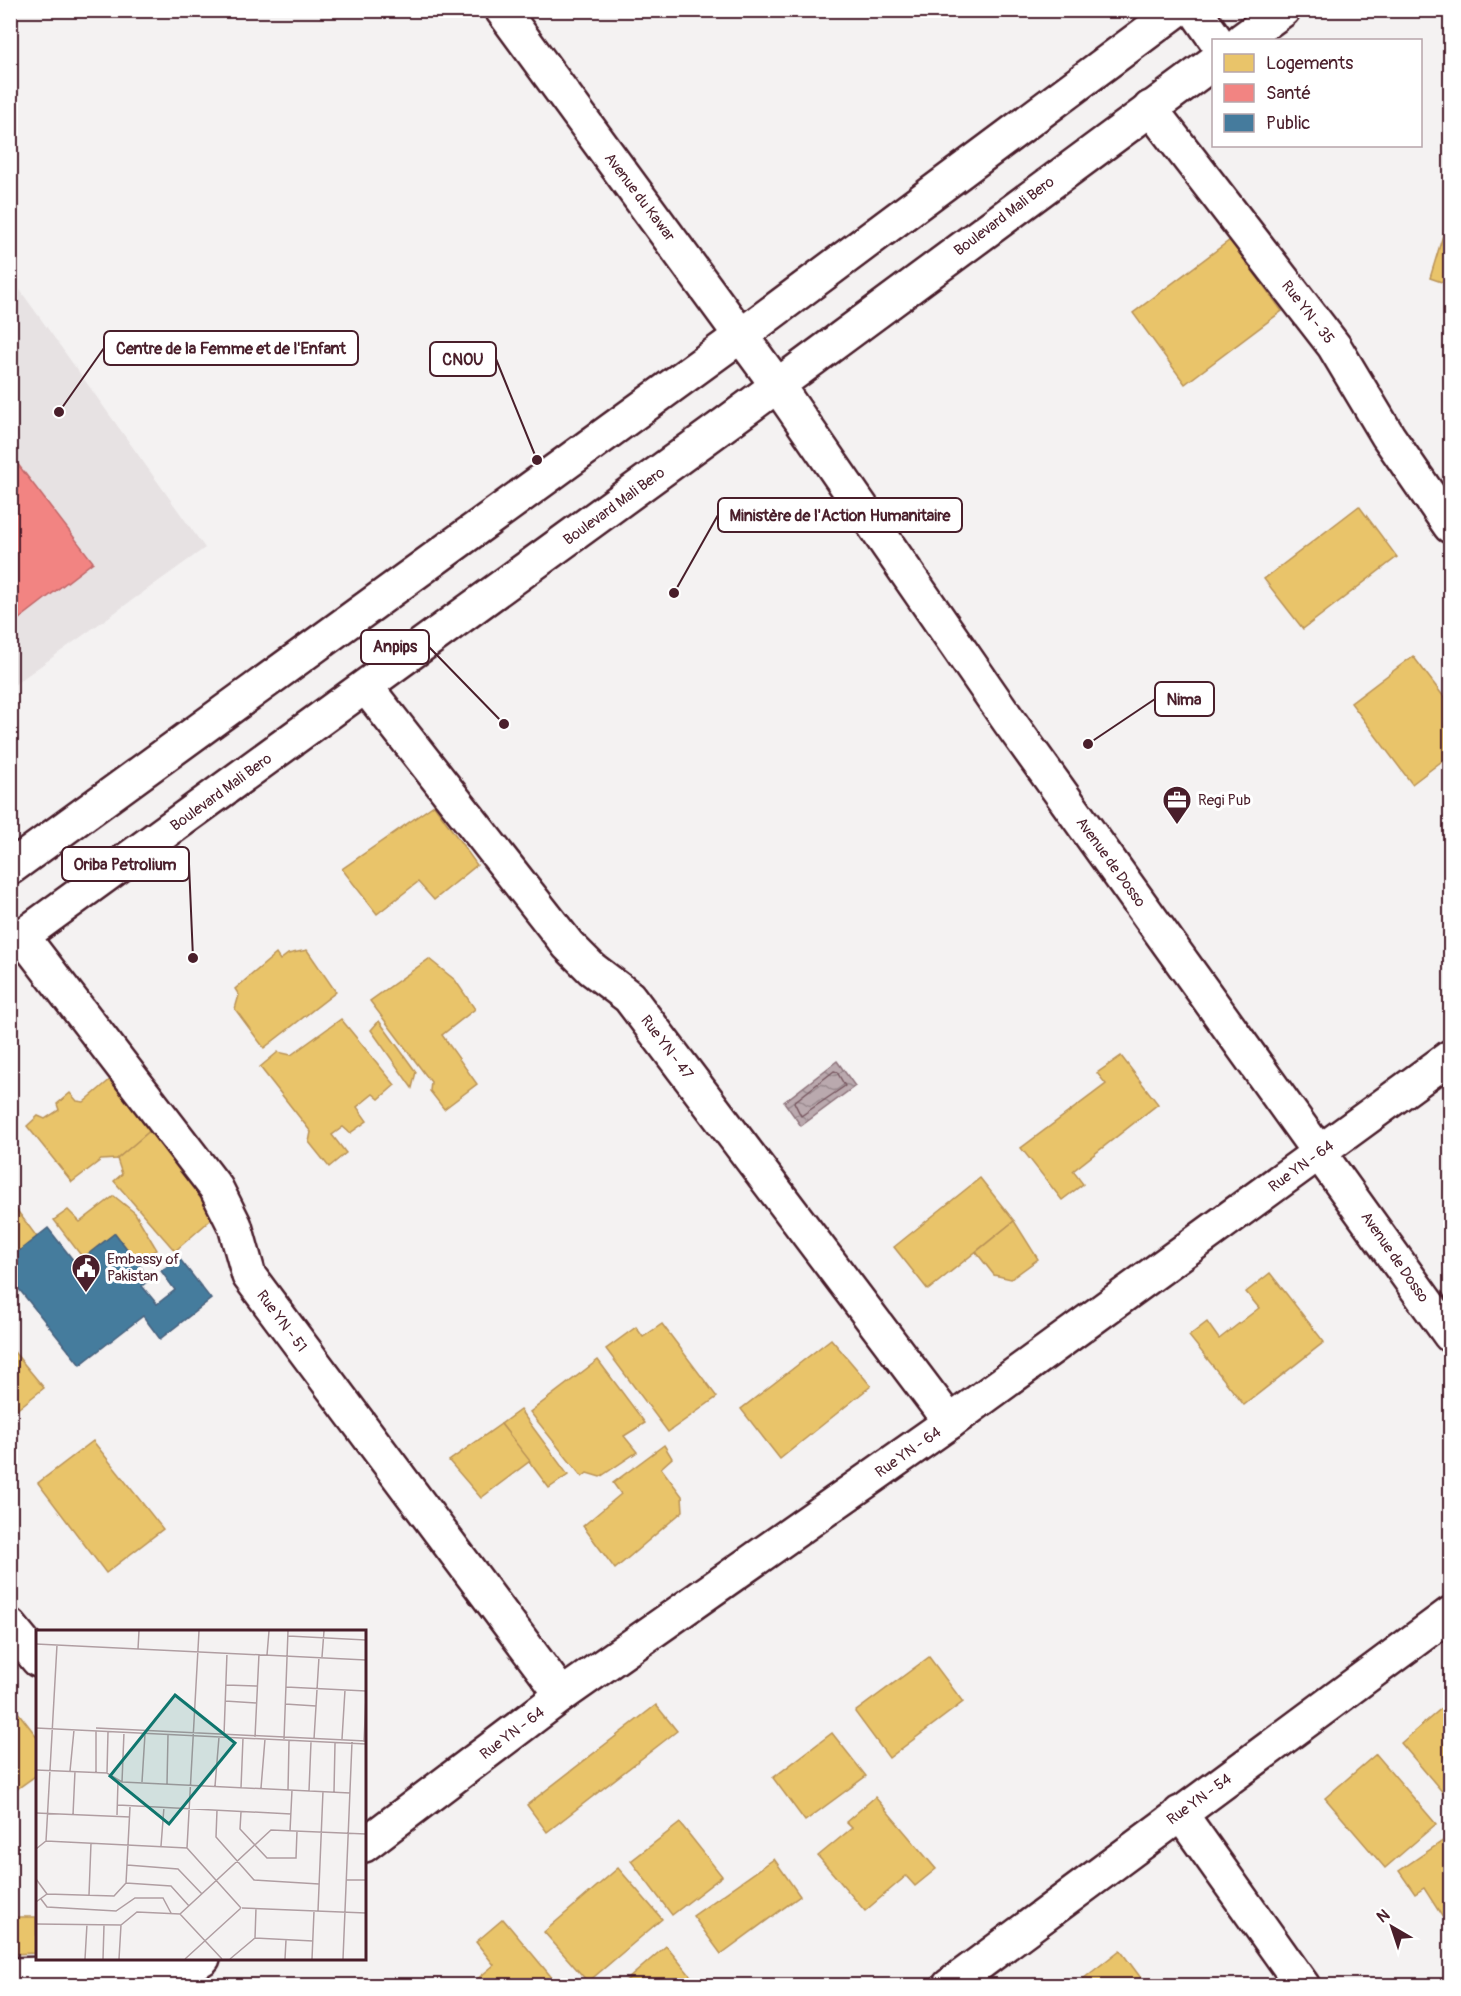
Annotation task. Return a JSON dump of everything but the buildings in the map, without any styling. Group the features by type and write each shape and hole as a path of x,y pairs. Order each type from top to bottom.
{"street":[{"name":"Avenue du Kawar","path":"502,10 742,334 777,385"},
{"path":"10,868 742,334 1177,10"},
{"path":"1194,10 1215,39"},
{"path":"1243,39 1283,10"},
{"name":"Boulevard Mali Bero","path":"16,941 366,687 1212,63"},
{"name":"Rue YN - 35","path":"1150,108 1334,346 1388,436 1450,526"},
{"name":"Avenue de Dosso","path":"777,385 1010,721 1450,1335"},
{"name":"Rue YN - 47","path":"366,687 562,938 592,969 629,997 950,1422"},
{"name":"Rue YN - 51","path":"16,941 216,1188 235,1226 249,1276 562,1695"},
{"name":"Rue YN - 64","path":"366,1843 562,1695 950,1422 1450,1057"},
{"name":"Rue YN - 54","path":"949,1986 1450,1614"},
{"path":"10,1626 36,1658"},
{"path":"1180,1813 1303,1986"},
{"path":"10,1975 194,1971"}],"shaded area":[{"path":"10,276 205,548 11,687 10,687"}],"water":[{"path":"837,1061 855,1086 801,1126 784,1102"}],"place":[{"name":"Centre de la Femme et de l'Enfant","path":"59,412"},
{"name":"CNOU","path":"537,460"},
{"name":"Ministère de l'Action Humanitaire","path":"674,593"},
{"name":"Anpips","path":"504,724"},
{"name":"Nima","path":"1088,744"},
{"name":"Regi Pub","path":"1177,826"},
{"name":"Oriba Petrolium","path":"193,958"},
{"name":"Embassy of Pakistan","path":"86,1294"}]}
